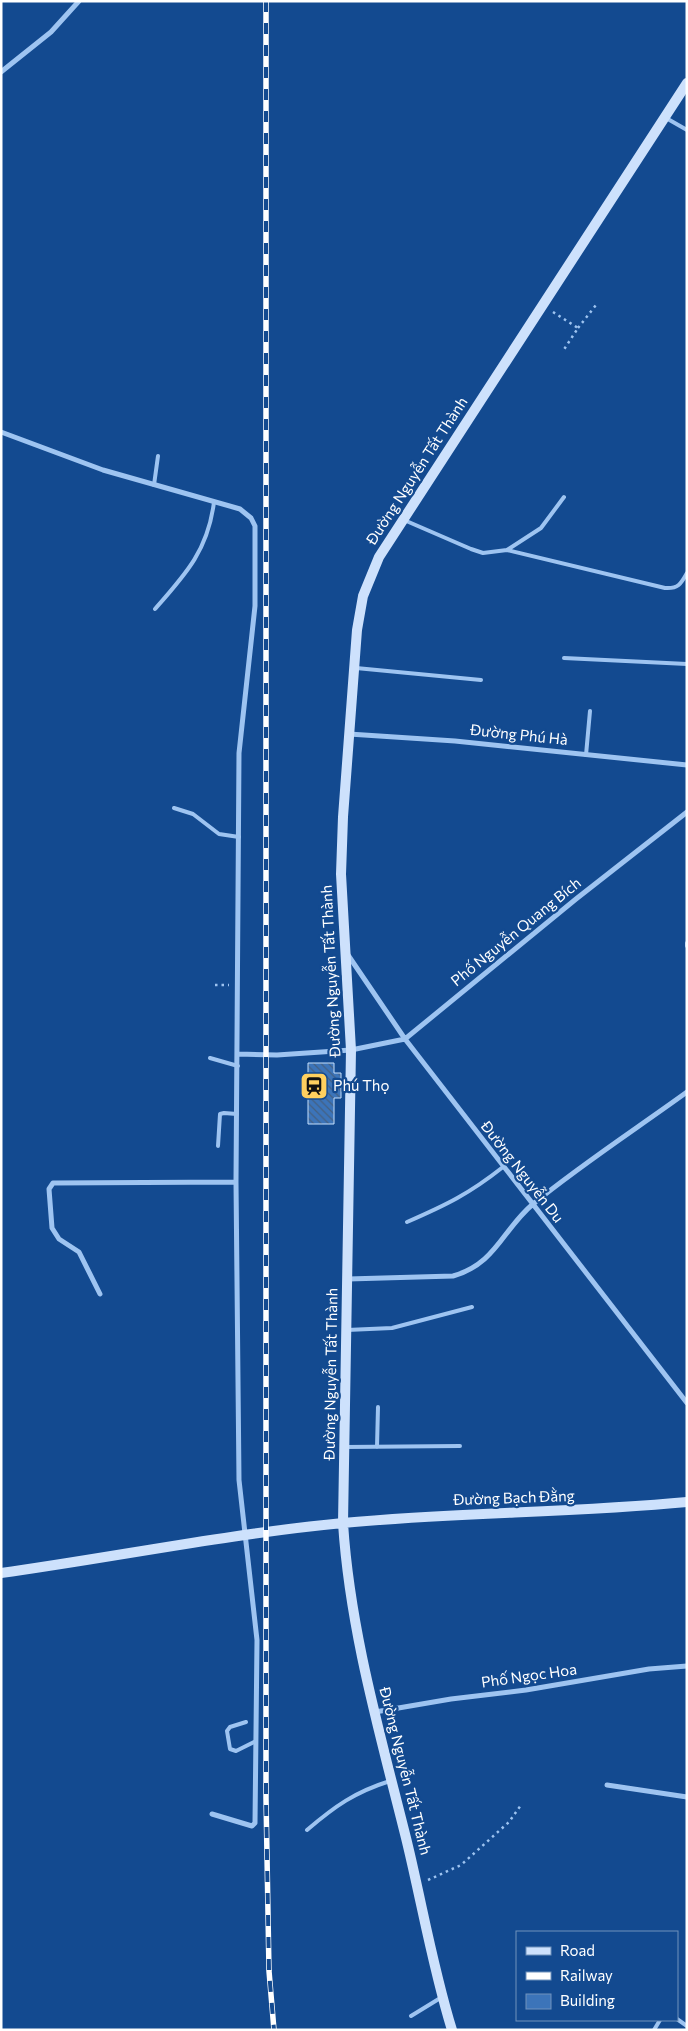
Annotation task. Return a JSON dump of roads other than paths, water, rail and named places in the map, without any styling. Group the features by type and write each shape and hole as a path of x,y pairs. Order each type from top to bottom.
{"street":[{"path":"1,72 51,32 78,1"},
{"name":"Đường Nguyễn Tất Thành","path":"452,2030 442,1997 418,1885 375,1712 346,1572 343,1523 351,1050 341,874 348,734 357,630 363,596 379,557 687,83"},
{"path":"1,432 95,467 245,512 251,518 256,536 255,606 240,747 236,1182 239,1476 257,1640 255,1823 252,1826 212,1814"},
{"name":"Đường Phú Hà","path":"348,734 456,741 687,765"},
{"name":"Phố Nguyễn Quang Bích","path":"238,1054 277,1055 351,1050 405,1039 576,898 687,812"},
{"name":"Đường Nguyễn Du","path":"345,951 405,1039 687,1403"},
{"path":"348,1279 452,1276 468,1272 480,1265 532,1205 687,1092"},
{"path":"100,1294 79,1252 59,1239 52,1228 49,1189 53,1183 236,1182"},
{"name":"Đường Bạch Đằng","path":"1,1573 244,1535 343,1523 687,1502"},
{"name":"Phố Ngọc Hoa","path":"375,1712 451,1698 526,1690 649,1669 687,1666"},
{"path":"607,1785 687,1797"}],"lane":[{"path":"664,117 687,130"},
{"path":"154,485 158,456"},
{"path":"507,550 541,528 564,497"},
{"path":"155,609 196,558 211,527 214,502"},
{"path":"402,519 471,550 483,553 507,550 665,588 674,588 682,583 687,574"},
{"path":"564,658 687,664"},
{"path":"354,668 481,680"},
{"path":"586,755 590,711"},
{"path":"174,808 194,814 219,834 239,837"},
{"path":"210,1058 238,1066"},
{"path":"218,1146 220,1114 224,1112 237,1114"},
{"path":"407,1222 457,1201 503,1167"},
{"path":"347,1330 392,1328 472,1307"},
{"path":"377,1447 378,1407"},
{"path":"345,1447 460,1446"},
{"path":"246,1722 230,1727 227,1731 230,1748 236,1751 256,1740"},
{"path":"308,1830 342,1802 362,1790 392,1781"},
{"path":"411,2016 442,1997"}],"railway":[{"path":"266,1 266,1798 269,1971 274,2030"}],"place":[{"name":"Phú Thọ","path":"314,1086"}]}
